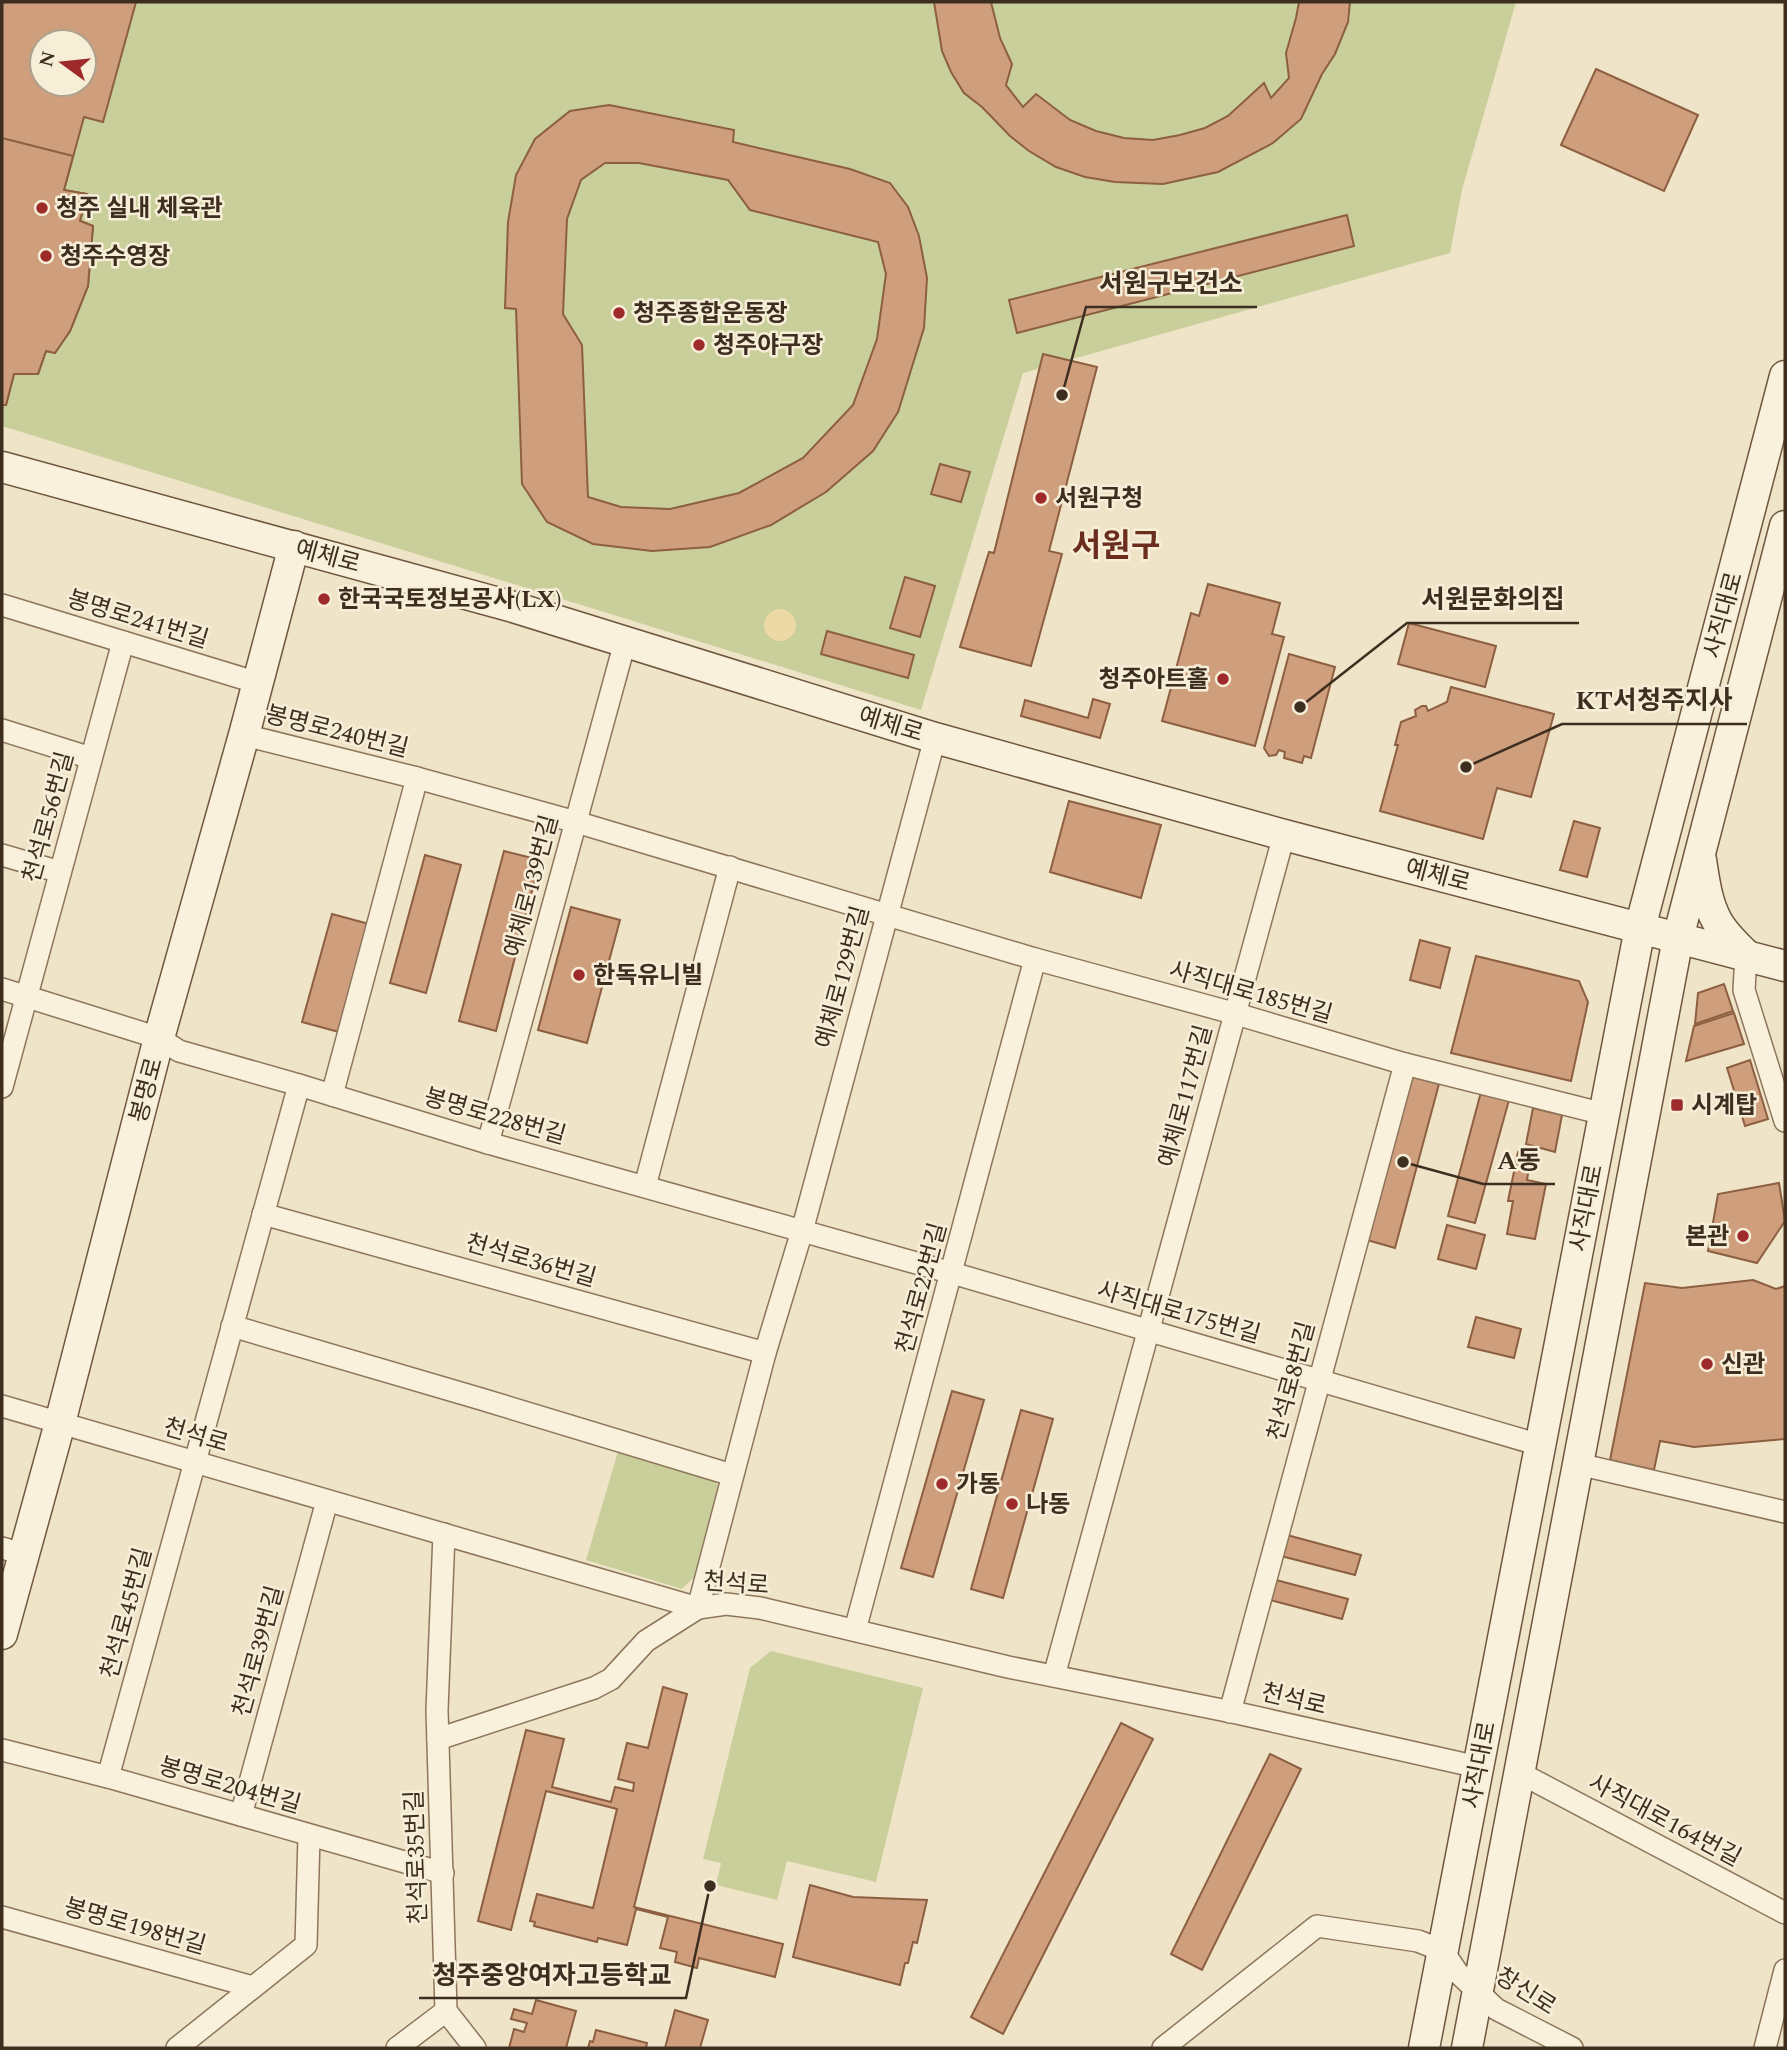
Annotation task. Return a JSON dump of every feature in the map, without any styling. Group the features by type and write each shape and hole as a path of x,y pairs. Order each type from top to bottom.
{"main road":[{"name":"사직대로","path":"1467,2048 1459,1972 1478,1767 1640,928 1785,376"},
{"name":"예체로","path":"2,467 510,606 934,738 1284,835 1785,966"},
{"name":"사직대로","path":"1424,2048 1459,1972 1520,1773 1678,938 1785,526"},
{"name":"봉명로","path":"2,1634 12,1551 60,1423 159,1038 294,546"},
{"path":"1700,854 1717,921 1746,955"}],"street":[{"name":"봉명로241번길","path":"2,605 258,683"},
{"name":"천석로56번길","path":"2,1087 122,642"},
{"name":"예체로139번길","path":"488,1143 625,642"},
{"path":"2,730 92,758"},
{"name":"봉명로240번길","path":"244,735 576,821 886,914"},
{"name":"예체로129번길","path":"698,1608 934,738"},
{"name":"봉명로240번길","path":"332,1095 417,778"},
{"name":"예체로117번길","path":"1054,1676 1284,835"},
{"path":"2,855 60,872"},
{"path":"645,1186 730,867"},
{"name":"사직대로185번길","path":"886,914 1035,959 1234,1013 1405,1065 1604,1114"},
{"path":"1746,955 1744,990 1785,1121"},
{"name":"천석로22번길","path":"855,1630 1035,959"},
{"name":"봉명로228번길","path":"2,989 159,1038 179,1051 488,1143 802,1231"},
{"name":"천석로8번길","path":"1230,1712 1405,1065"},
{"name":"천석로45번길","path":"108,1777 299,1085"},
{"name":"천석로36번길","path":"263,1213 765,1353"},
{"name":"사직대로175번길","path":"802,1231 1540,1445"},
{"path":"232,1326 732,1475"},
{"name":"천석로","path":"2,1406 698,1608 726,1604 760,1608 1008,1667 1230,1712 1478,1767"},
{"path":"1578,1464 1785,1512"},
{"name":"천석로39번길","path":"241,1815 327,1501"},
{"name":"천석로35번길","path":"444,1534 437,1710 446,2011"},
{"path":"438,1739 611,1679 646,1641 698,1608"},
{"name":"봉명로204번길","path":"2,1750 108,1777 443,1873"},
{"name":"사직대로164번길","path":"1520,1773 1785,1913"},
{"path":"177,2048 306,1945 309,1836"},
{"name":"봉명로198번길","path":"2,1917 253,1987"},
{"name":"창신로","path":"1163,2048 1317,1926 1418,1941 1459,1972 1496,2009 1572,2048"},
{"path":"1765,2048 1785,1970"},
{"path":"397,2048 446,2011 475,2048"}],"green space":[{"name":"청주종합운동장","path":"2,2 1516,2 1462,190 1450,253 1023,373 921,710 2,426"},
{"path":"619,1448 706,1474 718,1485 694,1577 682,1589 586,1560"},
{"path":"771,1651 923,1688 876,1882 787,1861 777,1900 716,1885 721,1863 703,1859 750,1668"}],"sand":[{"path":"780,609 791,614 796,625 791,636 780,641 769,636 764,625 769,614"}],"building":[{"name":"청주 실내 체육관","path":"2,2 136,2 103,122 84,117 64,190 87,194 80,221 93,226 88,286 70,331 55,353 46,351 38,374 14,374 6,405 2,405"},
{"path":"934,2 991,2 1000,38 1012,64 1006,85 1023,107 1036,94 1070,120 1096,131 1124,138 1153,140 1205,128 1228,116 1264,83 1271,98 1289,78 1286,53 1299,2 1350,2 1348,22 1335,54 1322,74 1301,119 1273,143 1218,172 1163,184 1115,182 1085,177 1056,167 1010,136 964,93 951,72 942,51"},
{"path":"1596,69 1698,115 1664,191 1561,145"},
{"path":"609,105 734,130 733,142 850,169 890,183 908,207 919,236 927,278 924,328 898,412 873,451 826,492 771,525 710,547 652,551 593,544 547,522 522,484 516,309 505,308 508,222 516,175 535,139 570,111","holes":["605,163 639,163 728,180 750,210 878,242 886,274 877,339 853,405 803,458 739,493 670,509 621,507 588,497 582,345 563,314 567,219 581,180"]},
{"name":"청주수영장","path":"2,138 73,156 64,190 87,194 80,221 93,226 88,286 70,331 55,353 46,351 38,374 14,374 6,405 2,405"},
{"path":"1347,215 1354,246 1017,333 1009,300"},
{"path":"1043,354 1097,367 1049,551 1062,554 1031,666 960,647 989,552 994,553"},
{"path":"940,464 970,472 961,502 931,494"},
{"path":"905,577 935,586 920,637 890,628"},
{"name":"청주아트홀","path":"1208,584 1280,603 1272,634 1284,637 1255,746 1162,721 1191,613 1199,616"},
{"path":"1409,623 1496,646 1485,687 1398,664"},
{"path":"827,631 914,655 908,678 821,654"},
{"path":"1289,654 1335,667 1311,758 1304,756 1302,763 1284,758 1285,752 1279,750 1276,755 1269,756 1264,748"},
{"path":"1451,687 1554,714 1531,797 1497,788 1483,839 1380,811 1398,745 1395,745 1401,722 1416,716 1415,710 1422,706 1426,706 1428,711 1447,702"},
{"path":"1093,699 1110,704 1100,738 1021,716 1025,700 1088,718"},
{"path":"1069,801 1161,825 1141,898 1050,872"},
{"path":"1574,821 1600,828 1587,877 1560,870"},
{"path":"504,851 540,860 496,1031 459,1021"},
{"path":"425,855 461,865 426,993 390,983"},
{"name":"한독유니빌","path":"571,907 620,920 587,1043 538,1030"},
{"path":"332,914 369,924 339,1032 302,1022"},
{"path":"1420,940 1450,948 1440,988 1410,980"},
{"path":"1476,956 1579,981 1588,1002 1571,1081 1451,1053"},
{"path":"1724,984 1733,1011 1695,1024 1698,993"},
{"path":"1734,1013 1744,1044 1686,1061 1694,1026"},
{"path":"1750,1060 1768,1119 1745,1126 1727,1068"},
{"path":"1411,1076 1439,1084 1395,1248 1367,1240"},
{"path":"1481,1092 1509,1100 1475,1223 1448,1216"},
{"path":"1533,1108 1562,1115 1555,1152 1526,1144"},
{"path":"1518,1152 1531,1155 1527,1180 1546,1184 1535,1239 1507,1234 1513,1201 1508,1201"},
{"name":"본관","path":"1779,1183 1785,1221 1757,1263 1708,1251 1718,1194"},
{"path":"1447,1225 1485,1235 1476,1269 1438,1259"},
{"name":"신관","path":"1753,1280 1776,1289 1785,1286 1785,1439 1694,1447 1660,1441 1654,1470 1610,1460 1645,1283 1682,1288"},
{"path":"1476,1317 1521,1329 1514,1358 1468,1347"},
{"name":"가동","path":"952,1391 984,1400 933,1577 901,1568"},
{"name":"나동","path":"1021,1410 1053,1419 1003,1598 971,1589"},
{"path":"1287,1535 1361,1555 1355,1575 1281,1556"},
{"path":"1276,1580 1348,1599 1342,1619 1270,1600"},
{"path":"663,1687 687,1694 634,1907 783,1944 775,1977 699,1958 697,1968 675,1962 677,1952 660,1948 668,1917 636,1909 627,1945 598,1938 597,1942 534,1926 535,1922 530,1921 537,1894 593,1908 617,1809 546,1791 511,1930 478,1921 526,1730 564,1739 552,1787 611,1802 615,1787 633,1791 634,1783 618,1779 627,1743 648,1748"},
{"path":"1121,1723 1153,1739 1003,2034 971,2017"},
{"path":"1270,1754 1301,1769 1202,1970 1171,1954"},
{"path":"810,1885 853,1897 927,1900 917,1943 913,1942 900,1985 793,1957"},
{"path":"536,2000 576,2011 566,2048 509,2048 514,2029 524,2032 527,2023 511,2019 514,2009 532,2014"},
{"path":"675,2010 708,2020 700,2048 665,2048"},
{"path":"596,2030 647,2043 646,2048 588,2048 590,2041 593,2042"}],"place":[{"name":"청주 실내 체육관","path":"42,208"},
{"name":"청주수영장","path":"46,256"},
{"name":"청주종합운동장","path":"619,313"},
{"name":"청주야구장","path":"699,345"},
{"name":"서원구보건소","path":"1062,395"},
{"name":"서원구청","path":"1041,498"},
{"name":"한국국토정보공사(LX)","path":"324,599"},
{"name":"청주아트홀","path":"1223,679"},
{"name":"서원문화의집","path":"1300,707"},
{"name":"KT서청주지사","path":"1466,767"},
{"name":"한독유니빌","path":"579,975"},
{"name":"시계탑","path":"1677,1105"},
{"name":"A동","path":"1403,1162"},
{"name":"본관","path":"1743,1236"},
{"name":"신관","path":"1707,1364"},
{"name":"가동","path":"942,1484"},
{"name":"나동","path":"1012,1504"},
{"name":"청주중앙여자고등학교","path":"710,1886"}],"district":[{"name":"서원구","path":"1116,545"}]}
